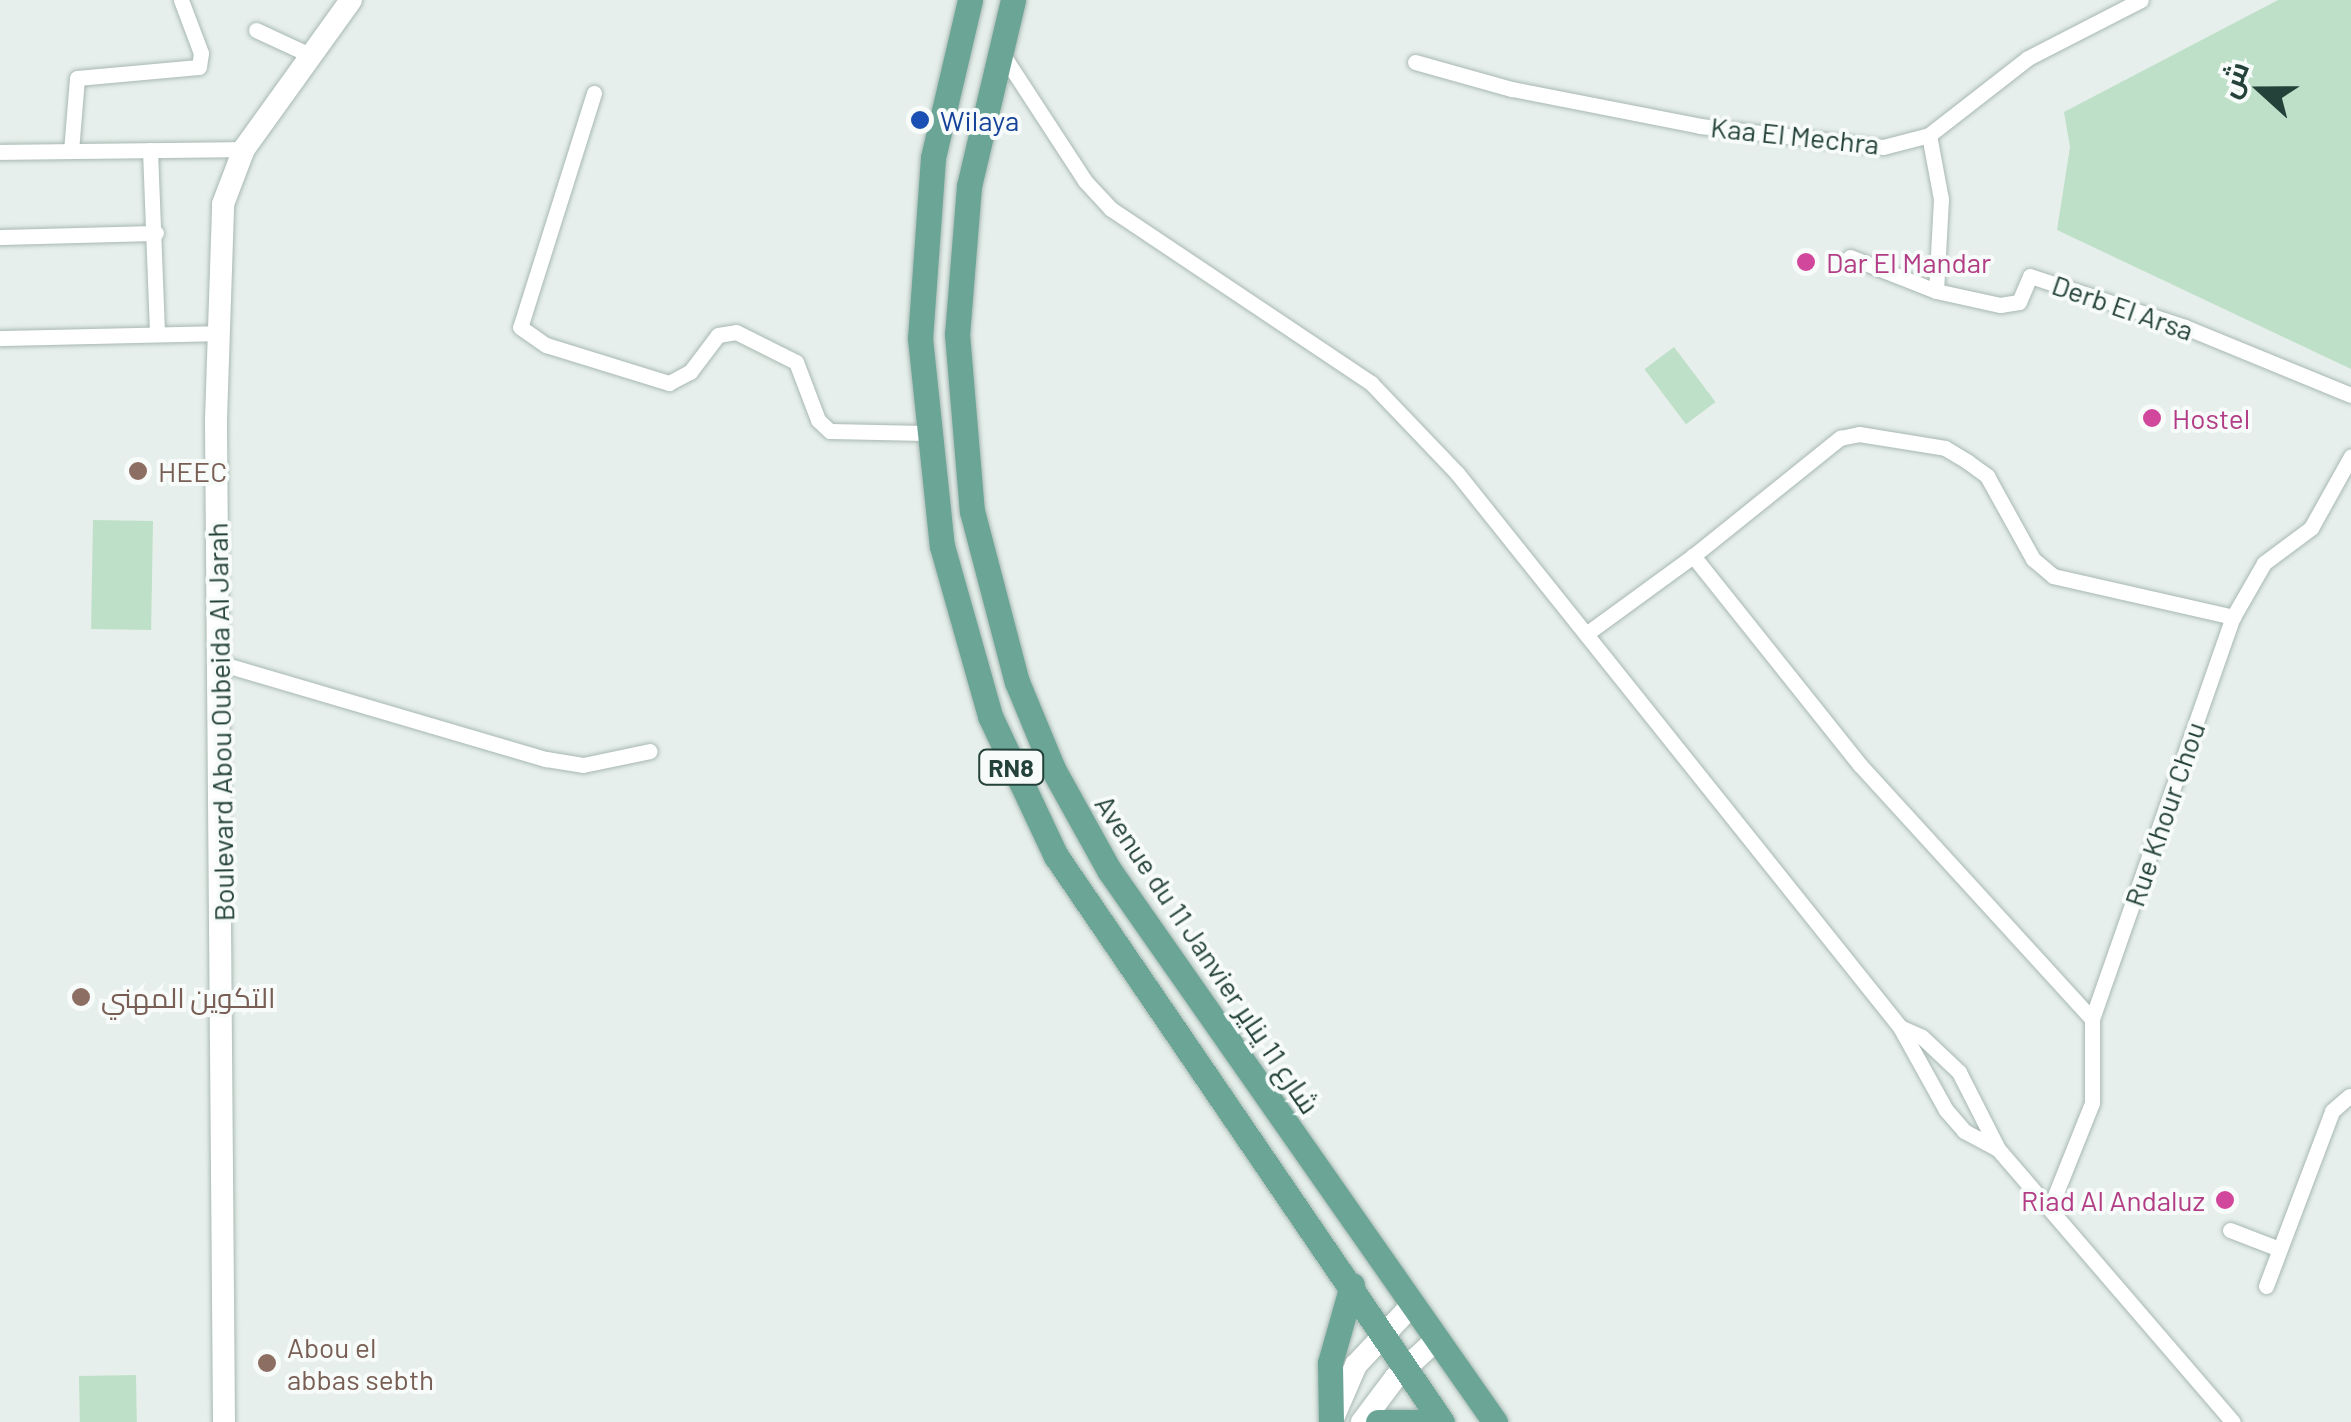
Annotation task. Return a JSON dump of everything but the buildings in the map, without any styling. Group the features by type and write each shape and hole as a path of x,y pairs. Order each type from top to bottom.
{"main road":[{"name":"RN8","path":"970,0 942,106 926,212 920,302 925,433 960,621 990,716 1028,802 1090,909 1352,1285 1442,1422"},
{"name":"Avenue du 11 Janvier شارع 11 يناير","path":"1012,0 969,186 958,334 966,473 1003,640 1046,754 1109,870 1495,1422"},
{"path":"1332,1422 1330,1363 1352,1285"},
{"path":"1378,1422 1430,1422"}],"street":[{"path":"71,151 77,78 199,67 200,52 181,0"},
{"name":"Boulevard Abou Oubeida Al Jarah","path":"224,1422 217,334 223,204 244,150 350,0"},
{"name":"Kaa El Mechra","path":"1415,62 1512,89 1744,133 1883,147 1929,134 2028,58 2141,0"},
{"path":"256,30 312,56"},
{"path":"999,48 1085,181 1111,209 1372,383 1457,473 1900,1027 1946,1110 1964,1130 1998,1149"},
{"path":"594,92 520,327 546,345 668,383 690,372 722,332 736,332 796,362 818,420 830,431 925,433"},
{"path":"1929,134 1942,199 1936,291"},
{"path":"150,150 157,334"},
{"path":"0,152 244,150"},
{"path":"0,237 156,233"},
{"name":"Derb El Arsa","path":"1850,258 1936,291 2012,304 2030,276 2185,327 2351,395"},
{"path":"0,338 217,334"},
{"path":"1586,634 1693,556 1840,438 1860,434 1944,448 1968,462 1986,476 2032,559 2053,576 2233,616"},
{"name":"Rue Khour Chou","path":"2050,1208 2092,1103 2092,1019 2233,616 2264,563 2306,534 2351,456"},
{"path":"1693,556 1860,765 2092,1019"},
{"path":"219,663 546,760 584,765 650,751"},
{"path":"1900,1027 1922,1037 1959,1072 1998,1149 2233,1422"},
{"path":"2266,1286 2277,1248 2336,1102 2350,1098"},
{"path":"2230,1230 2277,1248"},
{"path":"1332,1422 1344,1384 1382,1334 1411,1306"},
{"path":"1362,1422 1404,1368 1435,1341"}],"green space":[{"path":"2278,0 2351,0 2351,369 2057,230 2070,147 2064,112"},
{"path":"1674,347 1716,402 1686,424 1644,369"},
{"path":"93,520 153,521 151,630 91,629"},
{"path":"136,1375 137,1422 80,1422 79,1376"}],"place":[{"name":"Wilaya","path":"920,120"},
{"name":"Dar El Mandar","path":"1806,262"},
{"name":"Hostel","path":"2152,418"},
{"name":"HEEC","path":"138,471"},
{"name":"التكوين المهني","path":"81,997"},
{"name":"Riad Al Andaluz","path":"2225,1200"},
{"name":"Abou el abbas sebth","path":"267,1363"}]}
